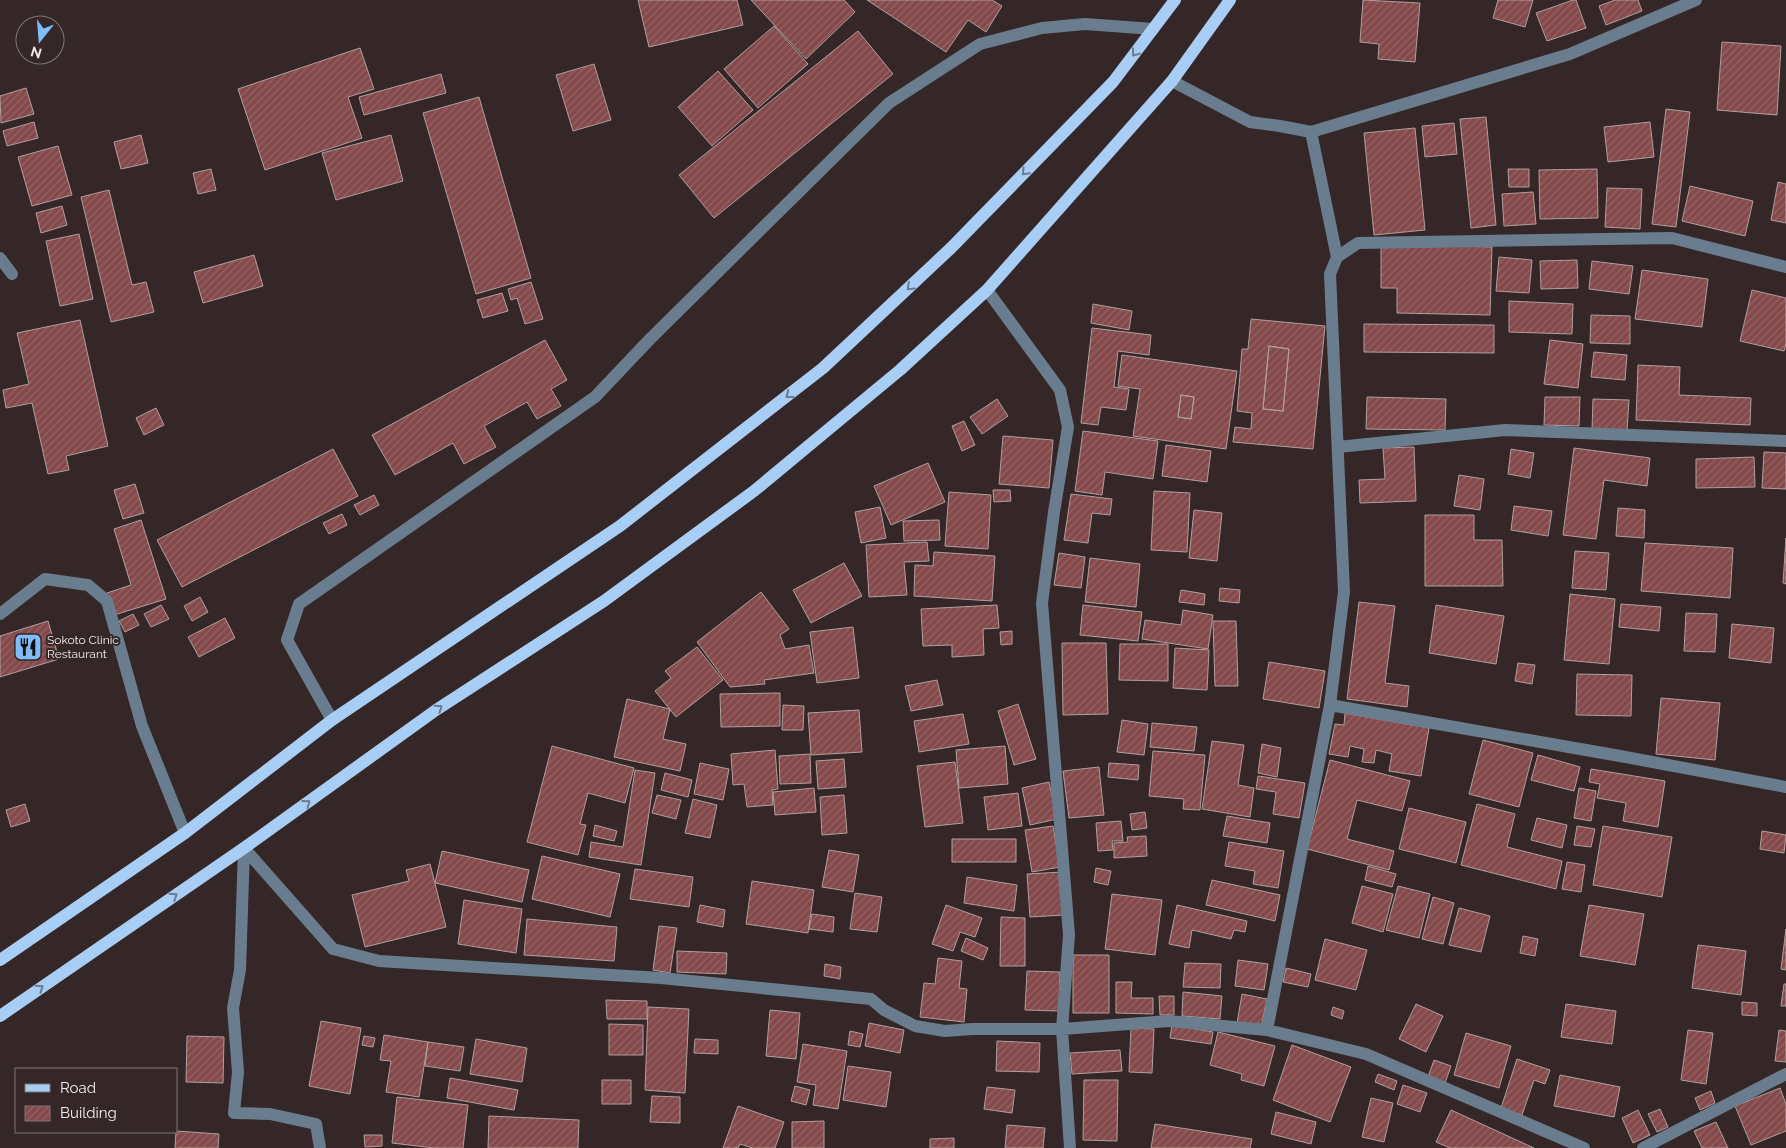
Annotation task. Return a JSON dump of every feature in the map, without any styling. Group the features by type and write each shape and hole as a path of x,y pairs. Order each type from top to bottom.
{"main road":[{"path":"0,960 185,833 332,720 620,526 823,368 951,248 1113,82 1175,0"},
{"path":"0,1016 244,848 436,710 604,601 754,491 900,370 987,290 1172,81 1230,0"}],"street":[{"path":"1172,81 1250,122 1311,132 1570,54 1696,0"},
{"path":"332,720 286,640 299,604 595,397 657,332 889,103 980,44 1042,28 1085,24 1153,28"},
{"path":"1311,132 1337,257"},
{"path":"1266,1030 1330,705 1344,592 1330,274 1337,257 1358,243 1672,238 1786,267"},
{"path":"0,258 12,274"},
{"path":"987,290 1060,390 1068,427 1042,603 1069,935 1062,1029 1070,1148"},
{"path":"1338,446 1505,430 1786,441"},
{"path":"0,614 45,579 88,585 107,601 142,726 185,833"},
{"path":"1330,705 1786,787"},
{"path":"244,848 333,950 379,962 661,978 871,999 884,1010 915,1026 945,1031 972,1029 1062,1029 1169,1021 1266,1030 1366,1054 1584,1148"},
{"path":"244,848 240,970 233,1008 238,1072 234,1113 270,1114 316,1124 320,1148"},
{"path":"1643,1148 1786,1074"}],"building":[{"path":"638,0 737,0 743,25 649,47"},
{"path":"751,0 844,0 855,12 806,59"},
{"path":"867,0 992,0 1002,6 986,32 968,20 946,52"},
{"path":"1363,0 1420,3 1415,62 1378,59 1379,44 1360,42"},
{"path":"1498,0 1533,0 1525,27 1493,18"},
{"path":"1576,0 1586,28 1547,41 1536,13"},
{"path":"1615,0 1638,0 1642,11 1606,25 1599,6"},
{"path":"774,26 808,64 758,108 724,69"},
{"path":"858,31 893,74 714,218 679,175"},
{"path":"1722,42 1781,46 1777,115 1717,110"},
{"path":"360,48 374,89 348,97 362,138 265,170 238,89"},
{"path":"594,64 611,120 573,131 556,75"},
{"path":"718,71 753,110 712,146 678,107"},
{"path":"441,74 446,93 364,115 359,97"},
{"path":"26,88 34,114 1,123 0,96"},
{"path":"479,97 531,278 476,294 423,113"},
{"path":"1666,109 1690,112 1676,227 1652,224"},
{"path":"1486,117 1496,225 1471,228 1460,119"},
{"path":"34,122 38,138 7,146 3,131"},
{"path":"1650,122 1654,157 1608,162 1604,127"},
{"path":"1454,123 1457,154 1425,157 1422,126"},
{"path":"1415,128 1425,230 1374,235 1364,133"},
{"path":"141,135 148,163 121,169 114,142"},
{"path":"391,135 403,181 336,200 322,153"},
{"path":"58,146 72,195 32,206 18,157"},
{"path":"211,169 216,190 198,194 193,173"},
{"path":"1508,169 1529,169 1529,187 1509,187"},
{"path":"1597,169 1598,218 1540,219 1539,170"},
{"path":"1778,182 1786,184 1786,223 1771,220"},
{"path":"1690,186 1753,201 1745,236 1682,221"},
{"path":"1607,188 1642,189 1640,229 1605,227"},
{"path":"109,190 132,285 146,282 154,312 111,322 81,197"},
{"path":"1533,192 1536,224 1504,226 1502,194"},
{"path":"62,206 67,225 41,233 36,213"},
{"path":"79,234 93,299 60,306 46,241"},
{"path":"1381,244 1492,247 1490,315 1397,313 1397,288 1381,288"},
{"path":"254,255 263,286 203,303 194,272"},
{"path":"1499,257 1532,260 1529,293 1496,291"},
{"path":"1577,260 1578,288 1541,289 1540,261"},
{"path":"1592,261 1633,266 1629,294 1589,289"},
{"path":"1642,270 1708,279 1702,327 1635,319"},
{"path":"531,282 543,319 525,324 517,298 511,300 508,289"},
{"path":"1752,290 1786,298 1786,344 1784,351 1740,341"},
{"path":"502,293 508,311 483,318 477,300"},
{"path":"1509,301 1573,304 1572,334 1509,332"},
{"path":"1093,304 1132,311 1129,330 1091,323"},
{"path":"1591,315 1630,316 1630,344 1590,343"},
{"path":"1251,319 1325,326 1313,449 1233,442 1235,427 1251,429 1252,413 1237,411 1242,349 1248,349","holes":["1269,346 1289,349 1283,411 1263,409"]},
{"path":"80,320 108,446 66,456 69,470 48,474 32,403 6,408 3,390 29,384 17,333"},
{"path":"1364,324 1494,325 1494,353 1364,352"},
{"path":"1092,328 1151,335 1149,355 1118,351 1114,387 1129,389 1126,410 1101,407 1098,425 1081,423"},
{"path":"545,340 567,380 551,389 561,406 537,419 527,402 484,426 496,447 464,464 453,443 395,475 372,435"},
{"path":"1550,340 1583,344 1578,388 1544,384"},
{"path":"1269,346 1289,349 1283,411 1263,409"},
{"path":"1594,352 1627,355 1625,380 1591,377"},
{"path":"1122,355 1237,371 1226,449 1133,436 1140,389 1118,386","holes":["1181,395 1194,397 1191,419 1178,417"]},
{"path":"1638,365 1680,367 1679,395 1751,398 1750,425 1636,420"},
{"path":"1181,395 1194,397 1191,419 1178,417"},
{"path":"1367,397 1446,399 1445,430 1366,429"},
{"path":"1545,397 1580,397 1579,426 1544,425"},
{"path":"997,399 1008,416 982,434 970,417"},
{"path":"1593,399 1629,400 1627,430 1592,429"},
{"path":"156,408 164,425 144,435 136,418"},
{"path":"964,421 975,445 962,451 952,426"},
{"path":"1083,431 1158,441 1153,479 1105,472 1102,495 1075,491"},
{"path":"1003,436 1053,440 1049,488 999,484"},
{"path":"1166,445 1211,451 1207,482 1162,476"},
{"path":"1414,447 1416,501 1360,503 1359,480 1385,479 1383,448"},
{"path":"1574,448 1650,458 1647,486 1604,480 1596,539 1563,535"},
{"path":"333,449 358,496 182,587 157,540"},
{"path":"1511,449 1534,453 1530,478 1508,474"},
{"path":"1764,452 1786,453 1786,489 1762,488"},
{"path":"1754,457 1755,487 1696,488 1696,459"},
{"path":"928,463 945,502 891,525 874,486"},
{"path":"1459,475 1484,479 1480,510 1454,506"},
{"path":"135,484 144,513 123,519 114,490"},
{"path":"993,490 1010,490 1011,501 994,502"},
{"path":"1154,491 1190,493 1187,552 1151,550"},
{"path":"949,492 991,495 988,549 945,546"},
{"path":"1071,494 1112,499 1110,515 1092,513 1088,543 1064,540"},
{"path":"374,495 379,505 360,515 354,505"},
{"path":"1514,506 1552,511 1548,536 1511,530"},
{"path":"880,507 886,538 861,543 855,512"},
{"path":"1618,508 1645,510 1644,538 1616,536"},
{"path":"1194,510 1222,513 1217,561 1189,558"},
{"path":"342,514 347,525 329,534 323,523"},
{"path":"1425,515 1474,515 1474,540 1502,540 1503,586 1425,586"},
{"path":"141,520 166,599 114,615 107,593 131,585 114,529"},
{"path":"939,520 940,540 904,541 903,521"},
{"path":"1786,538 1786,584 1783,583"},
{"path":"927,542 929,561 904,562 907,595 869,597 866,545"},
{"path":"1645,543 1733,548 1730,598 1641,591"},
{"path":"1575,551 1609,553 1606,590 1572,588"},
{"path":"934,552 995,556 992,601 914,596 915,565 933,566"},
{"path":"1059,553 1085,557 1081,588 1054,585"},
{"path":"1090,558 1140,564 1136,607 1085,602"},
{"path":"844,563 862,596 811,623 793,590"},
{"path":"1220,588 1240,590 1239,603 1219,601"},
{"path":"1181,590 1205,594 1204,605 1179,602"},
{"path":"761,592 789,629 780,635 785,649 809,645 814,673 764,680 765,684 730,687 697,642"},
{"path":"1570,594 1615,599 1609,664 1564,660"},
{"path":"200,597 208,612 192,621 184,606"},
{"path":"1359,602 1395,606 1385,683 1409,686 1407,707 1347,699"},
{"path":"1621,604 1661,607 1659,631 1619,627"},
{"path":"161,605 169,619 151,627 144,614"},
{"path":"997,605 999,628 983,629 984,655 952,657 952,645 923,646 921,609"},
{"path":"1083,605 1142,612 1138,641 1080,635"},
{"path":"1436,605 1504,616 1496,664 1429,653"},
{"path":"1183,610 1213,615 1208,649 1142,639 1145,620 1181,625"},
{"path":"1686,613 1717,614 1715,652 1684,651"},
{"path":"133,614 139,625 125,632 119,621"},
{"path":"225,618 235,638 199,657 188,637"},
{"name":"Sokoto Clinic Restaurant","path":"48,621 59,659 0,677 0,636"},
{"path":"1213,621 1236,621 1238,686 1215,686"},
{"path":"1732,624 1774,628 1771,663 1729,658"},
{"path":"853,627 859,678 817,683 810,632"},
{"path":"1012,631 1012,644 1001,645 1000,632"},
{"path":"1062,643 1106,643 1108,714 1063,715"},
{"path":"1120,644 1168,644 1168,681 1119,680"},
{"path":"697,647 723,680 676,717 655,691 671,678 665,671"},
{"path":"1175,648 1209,650 1207,690 1173,688"},
{"path":"1269,662 1325,671 1319,708 1263,699"},
{"path":"1518,663 1535,665 1532,684 1515,681"},
{"path":"1577,674 1632,675 1631,716 1576,715"},
{"path":"937,680 943,705 911,711 905,686"},
{"path":"780,693 780,726 721,727 720,694"},
{"path":"1661,698 1720,703 1715,760 1656,754"},
{"path":"627,699 670,709 663,739 686,744 680,771 614,757"},
{"path":"1018,704 1036,759 1014,765 998,711"},
{"path":"783,705 804,706 803,730 782,730"},
{"path":"859,710 862,752 811,755 808,713"},
{"path":"1345,713 1429,728 1421,776 1389,771 1392,754 1376,750 1374,763 1362,762 1364,749 1350,746 1348,757 1329,754 1335,724 1344,725"},
{"path":"963,714 969,744 919,752 914,721"},
{"path":"1122,720 1148,724 1144,755 1117,752"},
{"path":"1152,723 1197,727 1194,751 1150,747"},
{"path":"1483,740 1533,753 1519,807 1469,794"},
{"path":"1212,741 1244,745 1238,785 1254,788 1250,817 1202,809"},
{"path":"1262,744 1281,748 1277,777 1258,773"},
{"path":"552,746 634,768 625,803 588,793 580,824 586,825 578,855 527,842"},
{"path":"1005,746 1008,784 959,788 956,750"},
{"path":"775,750 778,789 772,790 773,805 747,807 744,784 733,785 731,754"},
{"path":"1153,751 1205,755 1200,810 1183,809 1184,799 1149,796"},
{"path":"810,754 811,783 780,784 779,756"},
{"path":"1538,755 1580,767 1574,791 1531,780"},
{"path":"844,759 846,787 818,789 816,761"},
{"path":"1330,760 1410,781 1402,811 1357,800 1347,839 1394,851 1389,870 1307,849"},
{"path":"955,762 963,823 925,827 917,766"},
{"path":"700,763 729,769 723,800 694,794"},
{"path":"1109,763 1139,765 1138,780 1108,777"},
{"path":"1099,767 1104,815 1069,818 1063,771"},
{"path":"1591,769 1665,781 1658,827 1623,821 1626,803 1597,798 1600,784 1589,782"},
{"path":"635,770 655,773 641,865 589,857 591,842 623,847"},
{"path":"665,773 692,780 688,797 661,790"},
{"path":"1258,776 1305,783 1299,818 1273,814 1276,792 1256,789"},
{"path":"1049,782 1057,819 1030,825 1022,788"},
{"path":"814,788 816,812 775,815 773,792"},
{"path":"1579,788 1596,791 1591,821 1574,818"},
{"path":"1018,793 1022,826 988,830 984,797"},
{"path":"657,795 681,800 676,819 652,813"},
{"path":"844,795 847,833 822,835 820,797"},
{"path":"693,799 717,805 710,838 685,833"},
{"path":"25,804 30,821 11,827 6,810"},
{"path":"1477,804 1515,814 1507,847 1562,861 1556,889 1461,865"},
{"path":"1409,808 1466,822 1456,863 1399,849"},
{"path":"1145,812 1147,828 1132,830 1130,814"},
{"path":"1227,816 1270,823 1267,843 1223,836"},
{"path":"1537,818 1567,825 1562,848 1531,840"},
{"path":"1121,821 1123,841 1112,841 1113,850 1098,851 1096,823"},
{"path":"595,825 617,831 614,841 593,836"},
{"path":"1053,826 1060,867 1032,872 1025,830"},
{"path":"1577,826 1595,829 1591,847 1574,845"},
{"path":"1603,826 1672,837 1662,897 1593,885"},
{"path":"1762,831 1786,835 1784,853 1760,849"},
{"path":"1146,836 1147,856 1114,858 1114,843 1128,842 1127,837"},
{"path":"952,839 1016,839 1016,862 952,862"},
{"path":"1229,842 1284,851 1278,888 1253,884 1255,871 1225,866"},
{"path":"829,850 859,855 853,892 822,887"},
{"path":"442,851 529,870 522,902 435,883"},
{"path":"542,856 620,874 610,917 532,899"},
{"path":"1567,862 1585,865 1581,892 1562,889"},
{"path":"430,864 446,927 365,947 352,895 409,881 406,870"},
{"path":"1368,866 1396,874 1392,887 1365,880"},
{"path":"1096,868 1111,871 1108,885 1094,882"},
{"path":"635,869 693,877 689,907 630,899"},
{"path":"1062,872 1064,915 1030,917 1027,874"},
{"path":"967,877 1017,885 1014,911 964,903"},
{"path":"1212,880 1280,895 1275,921 1206,905"},
{"path":"752,881 814,890 808,933 746,924"},
{"path":"1362,886 1393,894 1383,932 1352,923"},
{"path":"1398,886 1430,894 1419,938 1386,930"},
{"path":"855,893 882,897 877,932 850,929"},
{"path":"1112,894 1162,900 1155,955 1105,949"},
{"path":"1433,897 1454,903 1443,944 1422,939"},
{"path":"464,900 522,909 516,953 458,944"},
{"path":"700,905 725,910 723,927 697,922"},
{"path":"946,905 982,918 975,937 960,932 953,951 932,944"},
{"path":"1177,905 1247,921 1245,932 1234,930 1231,939 1192,930 1189,948 1169,944"},
{"path":"1589,905 1644,914 1635,965 1580,956"},
{"path":"1459,908 1490,916 1481,952 1449,945"},
{"path":"812,914 834,917 833,932 809,929"},
{"path":"1001,917 1025,918 1025,966 1000,966"},
{"path":"527,919 617,927 614,961 524,955"},
{"path":"659,926 677,928 670,973 653,970"},
{"path":"1786,929 1786,970 1781,969"},
{"path":"1523,936 1538,939 1535,956 1520,953"},
{"path":"966,938 988,948 983,960 961,951"},
{"path":"1325,939 1367,950 1356,990 1315,980"},
{"path":"1698,945 1746,951 1741,995 1692,988"},
{"path":"677,951 727,953 726,974 677,972"},
{"path":"1073,955 1109,955 1109,1013 1073,1013"},
{"path":"938,958 962,961 959,988 967,989 964,1022 920,1017 924,983 935,984"},
{"path":"1238,960 1268,964 1264,990 1235,986"},
{"path":"1185,963 1221,964 1220,988 1183,987"},
{"path":"825,964 841,967 840,979 824,976"},
{"path":"1286,968 1311,974 1308,987 1283,982"},
{"path":"1027,971 1060,972 1059,1011 1025,1010"},
{"path":"1116,982 1132,982 1131,998 1153,998 1153,1014 1116,1013"},
{"path":"1784,984 1786,984 1786,1006 1781,1006"},
{"path":"1183,992 1222,996 1220,1019 1182,1016"},
{"path":"1242,994 1267,999 1261,1028 1237,1023"},
{"path":"1159,996 1174,996 1174,1015 1160,1015"},
{"path":"606,1000 647,1001 647,1019 607,1019"},
{"path":"1742,1002 1757,1003 1757,1016 1742,1015"},
{"path":"1416,1004 1443,1016 1426,1052 1399,1039"},
{"path":"1566,1004 1616,1011 1612,1044 1561,1037"},
{"path":"648,1007 689,1009 685,1093 645,1090"},
{"path":"1333,1007 1344,1011 1342,1019 1331,1015"},
{"path":"770,1010 800,1013 796,1059 766,1056"},
{"path":"321,1021 361,1028 350,1094 309,1086"},
{"path":"869,1023 904,1030 900,1053 865,1046"},
{"path":"609,1024 643,1025 643,1055 609,1055"},
{"path":"1172,1025 1213,1032 1211,1044 1170,1038"},
{"path":"1131,1028 1154,1029 1152,1073 1129,1072"},
{"path":"1688,1030 1713,1033 1706,1084 1681,1080"},
{"path":"1779,1030 1786,1031 1786,1062 1775,1061"},
{"path":"850,1031 863,1034 860,1047 848,1045"},
{"path":"1218,1032 1275,1046 1264,1086 1241,1080 1242,1074 1210,1065"},
{"path":"1466,1033 1511,1046 1499,1088 1454,1075"},
{"path":"384,1035 428,1042 419,1097 386,1092 391,1061 380,1060"},
{"path":"187,1036 224,1037 223,1083 186,1082"},
{"path":"364,1036 375,1038 373,1047 362,1045"},
{"path":"476,1039 527,1048 522,1082 470,1074"},
{"path":"695,1039 718,1040 718,1054 694,1053"},
{"path":"997,1041 1040,1043 1039,1072 996,1071"},
{"path":"428,1042 464,1047 460,1071 425,1066"},
{"path":"803,1044 847,1051 838,1109 813,1105 816,1085 797,1082"},
{"path":"1292,1045 1351,1067 1330,1122 1273,1100"},
{"path":"1120,1050 1122,1071 1072,1074 1070,1053"},
{"path":"1517,1059 1550,1070 1545,1084 1534,1080 1522,1115 1501,1108"},
{"path":"1434,1060 1451,1066 1445,1083 1428,1077"},
{"path":"848,1066 891,1072 886,1107 843,1100"},
{"path":"1378,1074 1397,1081 1394,1090 1375,1082"},
{"path":"1560,1075 1620,1087 1614,1117 1554,1106"},
{"path":"450,1078 518,1090 514,1110 447,1098"},
{"path":"602,1080 631,1080 631,1104 602,1104"},
{"path":"1084,1080 1118,1080 1117,1141 1083,1140"},
{"path":"1403,1085 1427,1093 1420,1112 1397,1104"},
{"path":"795,1086 810,1090 806,1105 791,1101"},
{"path":"987,1087 1015,1090 1012,1113 984,1109"},
{"path":"1780,1088 1786,1104 1786,1131 1751,1145 1735,1106"},
{"path":"1711,1091 1715,1103 1700,1110 1695,1098"},
{"path":"652,1096 680,1097 680,1123 650,1122"},
{"path":"397,1097 468,1105 463,1148 434,1148 392,1143"},
{"path":"1371,1098 1393,1103 1384,1142 1362,1137"},
{"path":"738,1106 784,1122 775,1148 752,1148 740,1144 738,1148 723,1148"},
{"path":"1660,1109 1668,1127 1657,1132 1648,1114"},
{"path":"1451,1110 1534,1148 1450,1148 1436,1142"},
{"path":"1638,1110 1650,1135 1633,1143 1622,1118"},
{"path":"1276,1112 1316,1122 1311,1144 1271,1134"},
{"path":"489,1116 579,1120 578,1148 488,1148"},
{"path":"824,1121 824,1148 792,1148 792,1122"},
{"path":"1716,1122 1728,1148 1702,1148 1694,1131"},
{"path":"1155,1124 1252,1139 1250,1148 1151,1148"},
{"path":"1007,1125 1045,1128 1043,1148 1005,1148"},
{"path":"178,1131 219,1134 218,1148 175,1148 176,1133"},
{"path":"364,1135 382,1135 382,1146 365,1147"},
{"path":"954,1138 954,1148 930,1148 930,1139"}],"place":[{"name":"Sokoto Clinic Restaurant","path":"28,647"}]}
